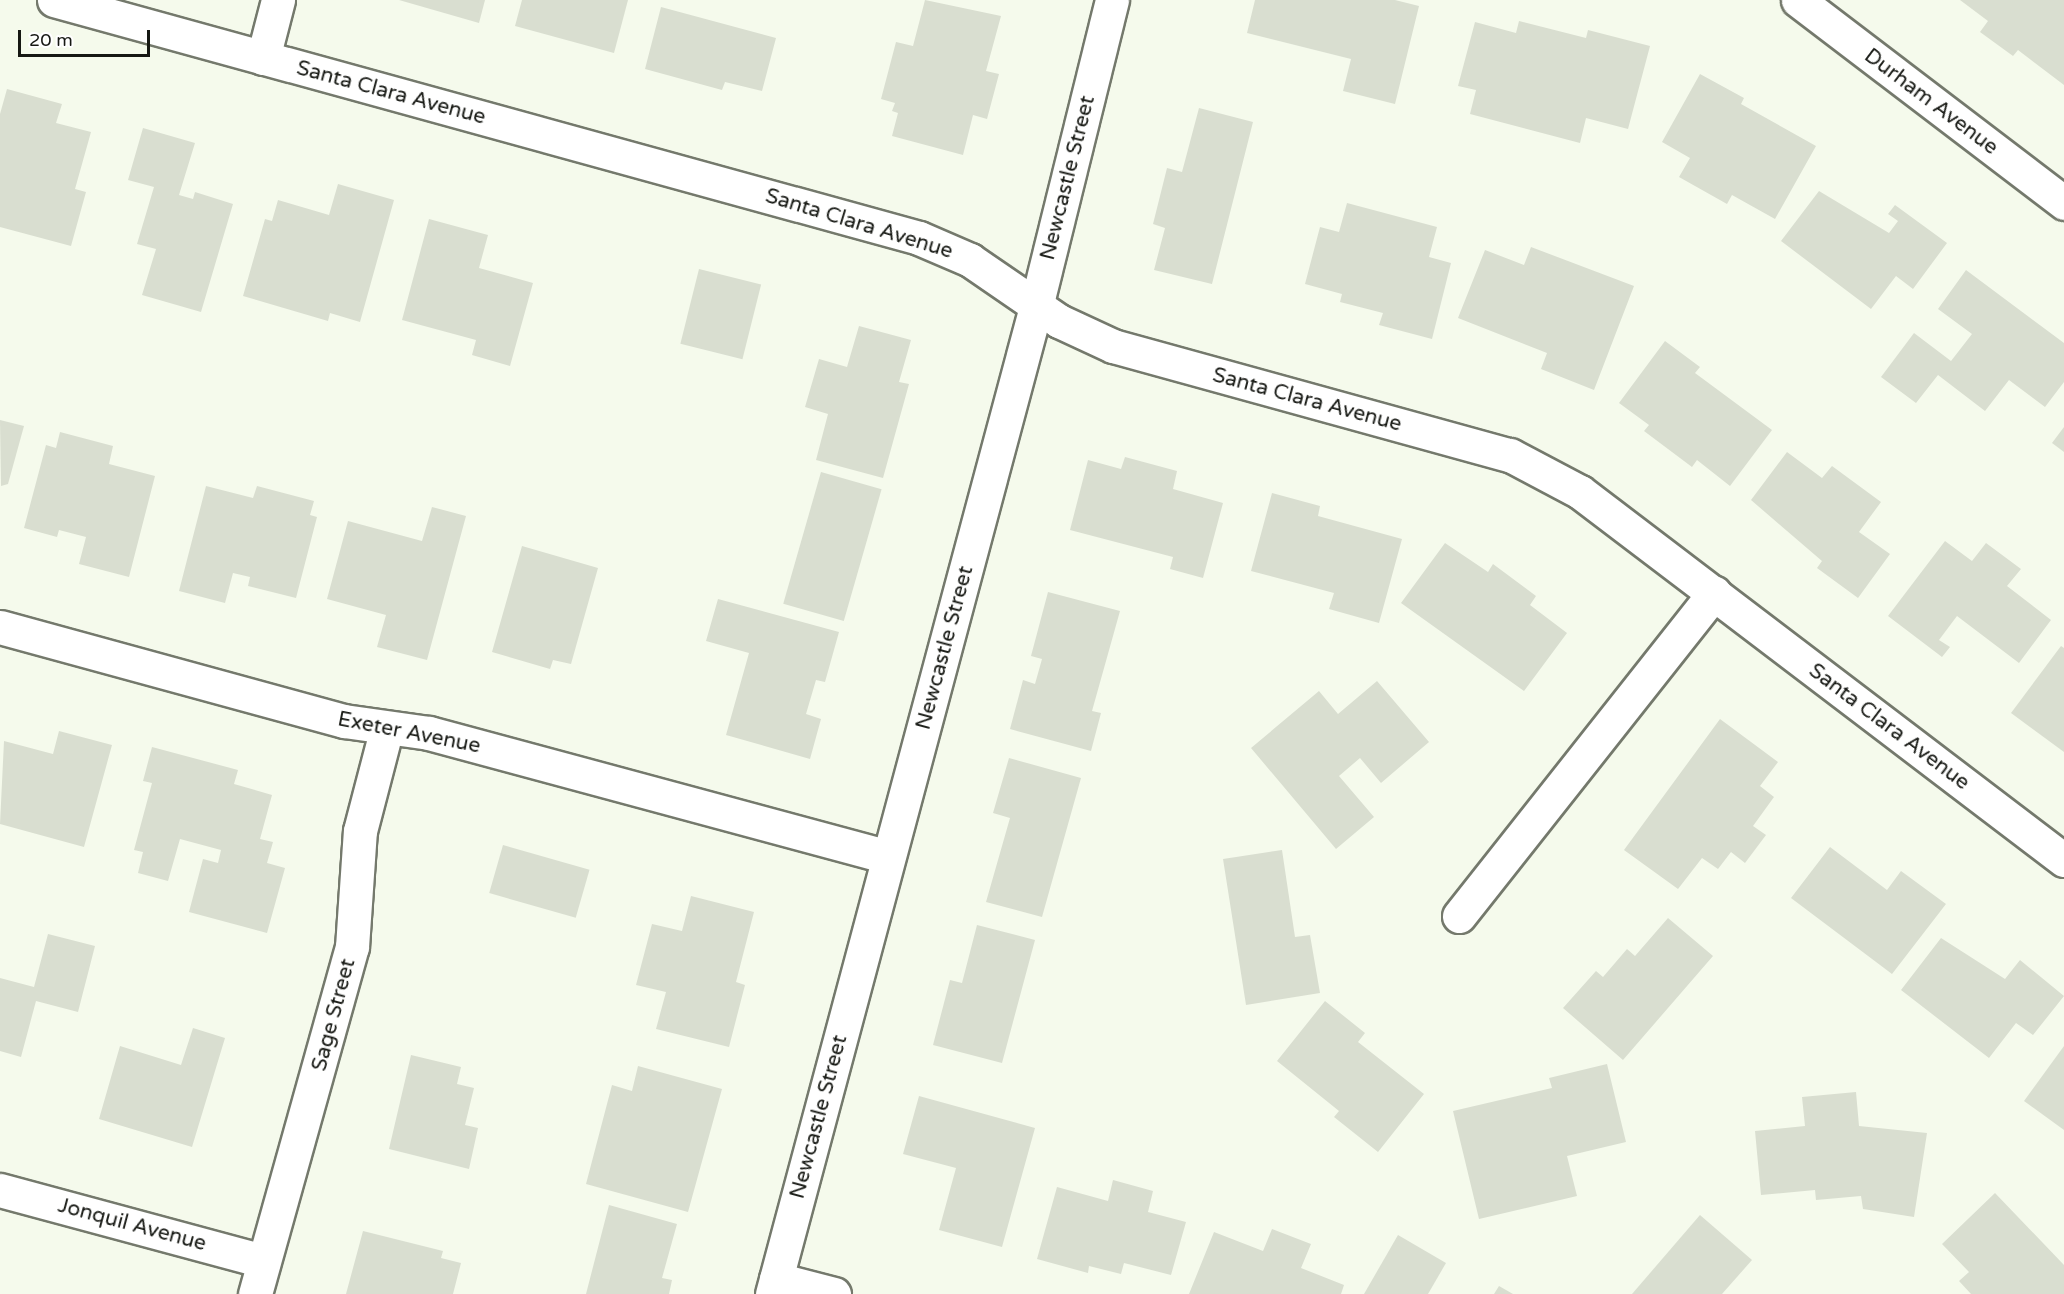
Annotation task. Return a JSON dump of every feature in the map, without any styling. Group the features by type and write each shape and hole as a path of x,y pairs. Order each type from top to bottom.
{"street":[{"name":"Santa Clara Avenue","path":"54,0 919,238 970,260 1036,307 1083,334 1147,358 1510,455 1580,492 2064,860"},
{"path":"263,58 278,0"},
{"name":"Newcastle Street","path":"774,1287 1036,307 1112,0"},
{"name":"Durham Avenue","path":"1798,0 2064,203"},
{"path":"1460,916 1714,593"},
{"name":"Exeter Avenue","path":"0,627 386,731 429,734 888,856"},
{"name":"Sage Street","path":"255,1294 352,947 360,831 386,731"},
{"name":"Jonquil Avenue","path":"0,1190 264,1261"},
{"path":"774,1287 834,1294"}],"building":[{"path":"399,0 485,0 479,23"},
{"path":"522,0 628,0 614,53 515,26"},
{"path":"925,0 1001,16 986,71 999,74 987,119 973,115 963,155 892,136 898,113 892,111 895,103 881,99 896,42 913,46"},
{"path":"1255,0 1395,0 1419,6 1395,104 1343,91 1351,59 1247,33"},
{"path":"1960,0 2064,0 2064,85 2018,50 2013,56 1980,32 1988,21"},
{"path":"661,7 776,38 762,91 725,82 722,90 645,69"},
{"path":"1519,21 1586,38 1588,30 1650,46 1628,129 1586,118 1580,143 1470,114 1476,90 1458,86 1475,22 1516,33"},
{"path":"1700,74 1744,98 1741,104 1816,146 1775,219 1732,195 1727,204 1679,177 1690,158 1662,142"},
{"path":"7,89 62,104 56,123 91,132 75,189 86,192 71,246 0,227 0,114"},
{"path":"1199,108 1253,122 1212,284 1154,270 1165,228 1153,224 1167,168 1182,172"},
{"path":"143,128 195,143 179,195 193,199 195,192 233,204 201,312 142,295 156,249 137,244 154,187 128,180"},
{"path":"338,184 394,200 360,322 330,313 328,321 243,296 265,219 272,221 278,200 329,215"},
{"path":"1819,191 1889,233 1898,221 1888,214 1895,205 1947,243 1913,289 1896,276 1871,309 1781,241"},
{"path":"1347,203 1437,227 1429,257 1451,263 1432,339 1379,325 1383,313 1340,302 1342,294 1305,284 1320,227 1339,232"},
{"path":"429,219 488,235 479,268 533,283 510,366 472,355 476,340 402,320"},
{"path":"1531,247 1634,286 1594,390 1541,369 1547,353 1458,318 1485,250 1524,265"},
{"path":"699,269 761,284 742,359 680,344"},
{"path":"1966,270 2064,343 2064,382 2045,407 2009,380 1985,411 1938,375 1916,403 1881,377 1914,333 1951,361 1972,334 1938,309"},
{"path":"859,326 911,340 899,382 909,384 883,478 816,460 828,414 805,407 819,359 847,367"},
{"path":"1665,341 1700,367 1695,373 1772,430 1730,486 1697,460 1692,467 1644,431 1649,425 1619,403"},
{"path":"0,420 24,426 8,484 1,486"},
{"path":"2064,427 2064,452 2052,443"},
{"path":"60,432 113,446 109,464 155,476 129,577 79,564 86,537 59,530 57,537 24,528 46,445 56,448"},
{"path":"1787,452 1822,478 1832,466 1881,502 1859,532 1890,554 1858,598 1817,568 1822,561 1751,500"},
{"path":"1125,457 1177,471 1173,489 1223,503 1203,578 1170,569 1173,557 1070,530 1088,460 1121,469"},
{"path":"821,472 882,489 844,621 783,604"},
{"path":"206,486 253,498 257,486 314,501 310,515 317,517 296,598 248,586 250,577 233,573 225,603 179,591"},
{"path":"1272,493 1320,506 1318,516 1402,539 1379,623 1329,609 1334,593 1251,571"},
{"path":"432,507 466,516 427,660 377,647 386,615 327,599 348,521 422,541"},
{"path":"1945,541 1972,561 1986,543 2021,569 2007,586 2051,620 2019,663 1957,616 1939,640 1950,647 1942,657 1888,616"},
{"path":"1445,543 1488,572 1493,564 1536,596 1530,605 1567,633 1524,691 1401,603"},
{"path":"522,546 598,568 571,664 553,660 550,669 492,652"},
{"path":"1048,592 1120,611 1092,711 1101,713 1091,751 1010,729 1023,680 1035,684 1042,659 1031,656"},
{"path":"718,599 839,632 825,682 816,680 806,714 821,719 810,759 726,735 749,653 706,641"},
{"path":"2061,646 2064,648 2064,752 2011,713"},
{"path":"1377,681 1429,742 1381,783 1360,758 1339,776 1374,817 1336,849 1251,748 1319,691 1338,714"},
{"path":"1720,719 1778,762 1760,786 1774,797 1753,826 1766,835 1745,863 1731,852 1718,869 1702,858 1678,889 1624,850"},
{"path":"59,731 112,745 84,847 0,824 4,741 53,754"},
{"path":"152,747 238,770 234,784 272,795 260,839 273,842 267,863 285,868 267,933 189,912 203,859 218,863 221,850 180,839 168,881 138,873 143,852 134,850 152,783 143,781"},
{"path":"1009,758 1081,778 1042,917 986,902 1010,818 993,813"},
{"path":"503,845 590,870 576,918 489,893"},
{"path":"1830,847 1887,890 1901,871 1946,904 1892,974 1791,898"},
{"path":"1282,850 1295,937 1310,935 1320,993 1246,1005 1223,859"},
{"path":"691,896 754,912 736,982 745,985 729,1047 656,1029 666,992 636,985 652,924 682,931"},
{"path":"1668,918 1713,956 1623,1060 1563,1008 1596,971 1603,977 1627,949 1635,956"},
{"path":"977,925 1035,940 1002,1063 933,1045 950,980 962,983"},
{"path":"48,934 95,946 78,1012 36,1001 21,1057 0,1051 0,978 34,987"},
{"path":"1941,938 2005,979 2020,960 2064,996 2033,1035 2016,1023 1989,1058 1901,990"},
{"path":"1325,1001 1365,1033 1358,1042 1424,1094 1378,1152 1334,1117 1339,1111 1277,1061"},
{"path":"193,1028 225,1038 192,1147 99,1119 120,1046 181,1065"},
{"path":"2064,1046 2064,1130 2024,1101"},
{"path":"411,1055 461,1067 457,1084 474,1088 465,1125 478,1128 469,1169 389,1149"},
{"path":"1607,1064 1626,1142 1567,1156 1577,1196 1479,1219 1453,1111 1552,1088 1549,1078"},
{"path":"638,1066 722,1089 688,1212 586,1184 612,1085 632,1091"},
{"path":"1856,1092 1859,1126 1927,1133 1914,1217 1863,1209 1861,1196 1816,1200 1815,1190 1761,1195 1755,1131 1805,1126 1802,1097"},
{"path":"919,1096 1035,1128 1002,1247 939,1230 956,1168 903,1154"},
{"path":"1113,1180 1153,1191 1148,1212 1186,1222 1171,1275 1124,1263 1121,1274 1089,1266 1088,1273 1037,1259 1057,1187 1108,1201"},
{"path":"1995,1193 2064,1265 2064,1294 1971,1294 1959,1281 1969,1272 1942,1244"},
{"path":"609,1205 677,1224 662,1278 672,1280 669,1294 586,1294"},
{"path":"1700,1215 1752,1260 1722,1294 1632,1294"},
{"path":"1272,1229 1311,1244 1301,1268 1344,1285 1341,1294 1189,1294 1214,1232 1263,1251"},
{"path":"363,1231 443,1251 441,1258 461,1263 453,1294 346,1294"},
{"path":"1398,1235 1446,1263 1428,1294 1364,1294"},
{"path":"1499,1286 1513,1294 1494,1294"}]}
